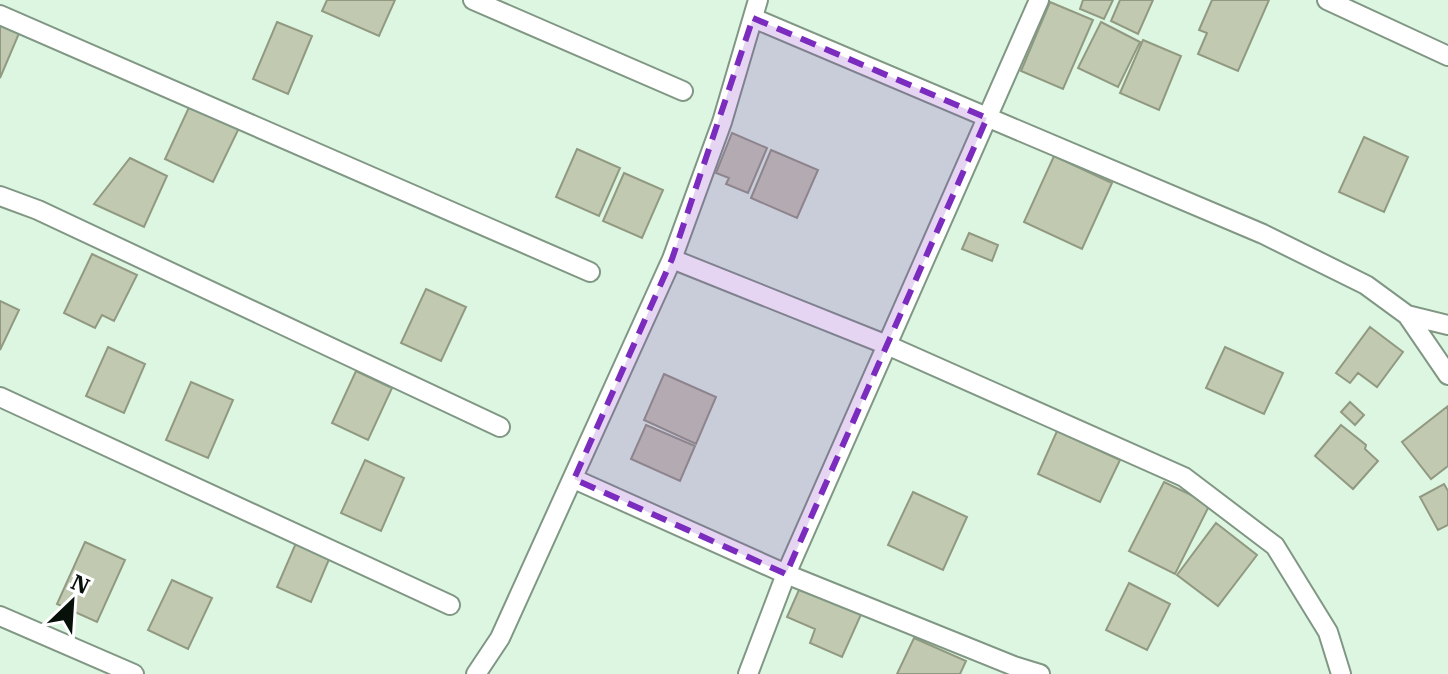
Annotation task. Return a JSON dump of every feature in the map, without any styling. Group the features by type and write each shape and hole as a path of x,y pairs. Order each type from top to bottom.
{"street":[{"path":"473,0 683,91"},
{"path":"748,674 786,574 1039,0"},
{"path":"1327,0 1448,56"},
{"path":"476,674 500,638 672,259 722,122 755,9 987,118 1263,234 1366,285 1407,315 1448,375"},
{"path":"0,15 590,272"},
{"path":"0,196 38,210 500,427"},
{"path":"672,259 887,345 1184,477 1275,546 1328,632 1341,674"},
{"path":"1407,315 1448,325"},
{"path":"0,397 450,605"},
{"path":"574,479 786,574 1040,674"},
{"path":"0,616 134,674"}],"highlighted area":[{"path":"753,18 987,118 786,574 574,479 672,259"}],"building":[{"path":"327,0 395,0 379,36 322,11"},
{"path":"1083,0 1113,0 1104,19 1080,9"},
{"path":"1120,0 1153,0 1138,34 1111,21"},
{"path":"1212,0 1269,0 1238,71 1198,54 1207,33 1199,30"},
{"path":"1050,2 1093,20 1063,89 1021,71"},
{"path":"0,22 20,31 0,78"},
{"path":"277,22 312,36 288,94 253,79"},
{"path":"1101,22 1140,42 1118,87 1078,68"},
{"path":"1143,40 1181,56 1159,110 1120,93"},
{"path":"191,103 240,126 213,182 165,159"},
{"path":"732,133 767,148 748,193 726,184 729,178 716,173"},
{"path":"1364,137 1408,157 1384,212 1339,192"},
{"path":"577,149 620,168 599,216 556,197"},
{"path":"771,150 818,170 797,218 751,198"},
{"path":"1054,156 1112,183 1082,249 1024,222"},
{"path":"130,158 167,176 144,227 94,204"},
{"path":"624,173 663,190 642,238 603,221"},
{"path":"969,233 998,245 992,261 962,249"},
{"path":"92,254 137,275 114,321 102,315 95,328 64,313"},
{"path":"426,289 466,307 441,361 401,343"},
{"path":"0,301 19,310 0,350"},
{"path":"1370,327 1403,352 1377,387 1358,373 1350,383 1336,373"},
{"path":"108,347 145,364 124,413 86,396"},
{"path":"1225,347 1283,373 1264,414 1206,388"},
{"path":"356,371 392,388 368,440 332,423"},
{"path":"664,374 716,397 696,444 644,420"},
{"path":"191,382 233,400 208,458 166,440"},
{"path":"1350,402 1364,415 1355,425 1341,412"},
{"path":"1448,406 1448,466 1431,479 1402,442"},
{"path":"646,425 695,446 680,481 631,459"},
{"path":"1341,425 1366,445 1365,449 1378,461 1353,489 1315,456"},
{"path":"1057,431 1120,460 1100,502 1038,474"},
{"path":"365,460 404,478 381,531 341,513"},
{"path":"1164,482 1210,504 1175,574 1129,551"},
{"path":"1444,484 1448,491 1448,525 1438,530 1420,497"},
{"path":"913,492 967,517 943,570 888,545"},
{"path":"1216,523 1257,555 1218,606 1177,575"},
{"path":"85,542 125,560 97,622 57,604"},
{"path":"296,543 330,557 311,602 277,587"},
{"path":"172,580 212,598 188,649 148,630"},
{"path":"802,583 863,610 842,657 810,643 815,629 787,617"},
{"path":"1129,583 1170,604 1147,650 1106,630"},
{"path":"914,638 966,661 960,674 897,674"}]}
